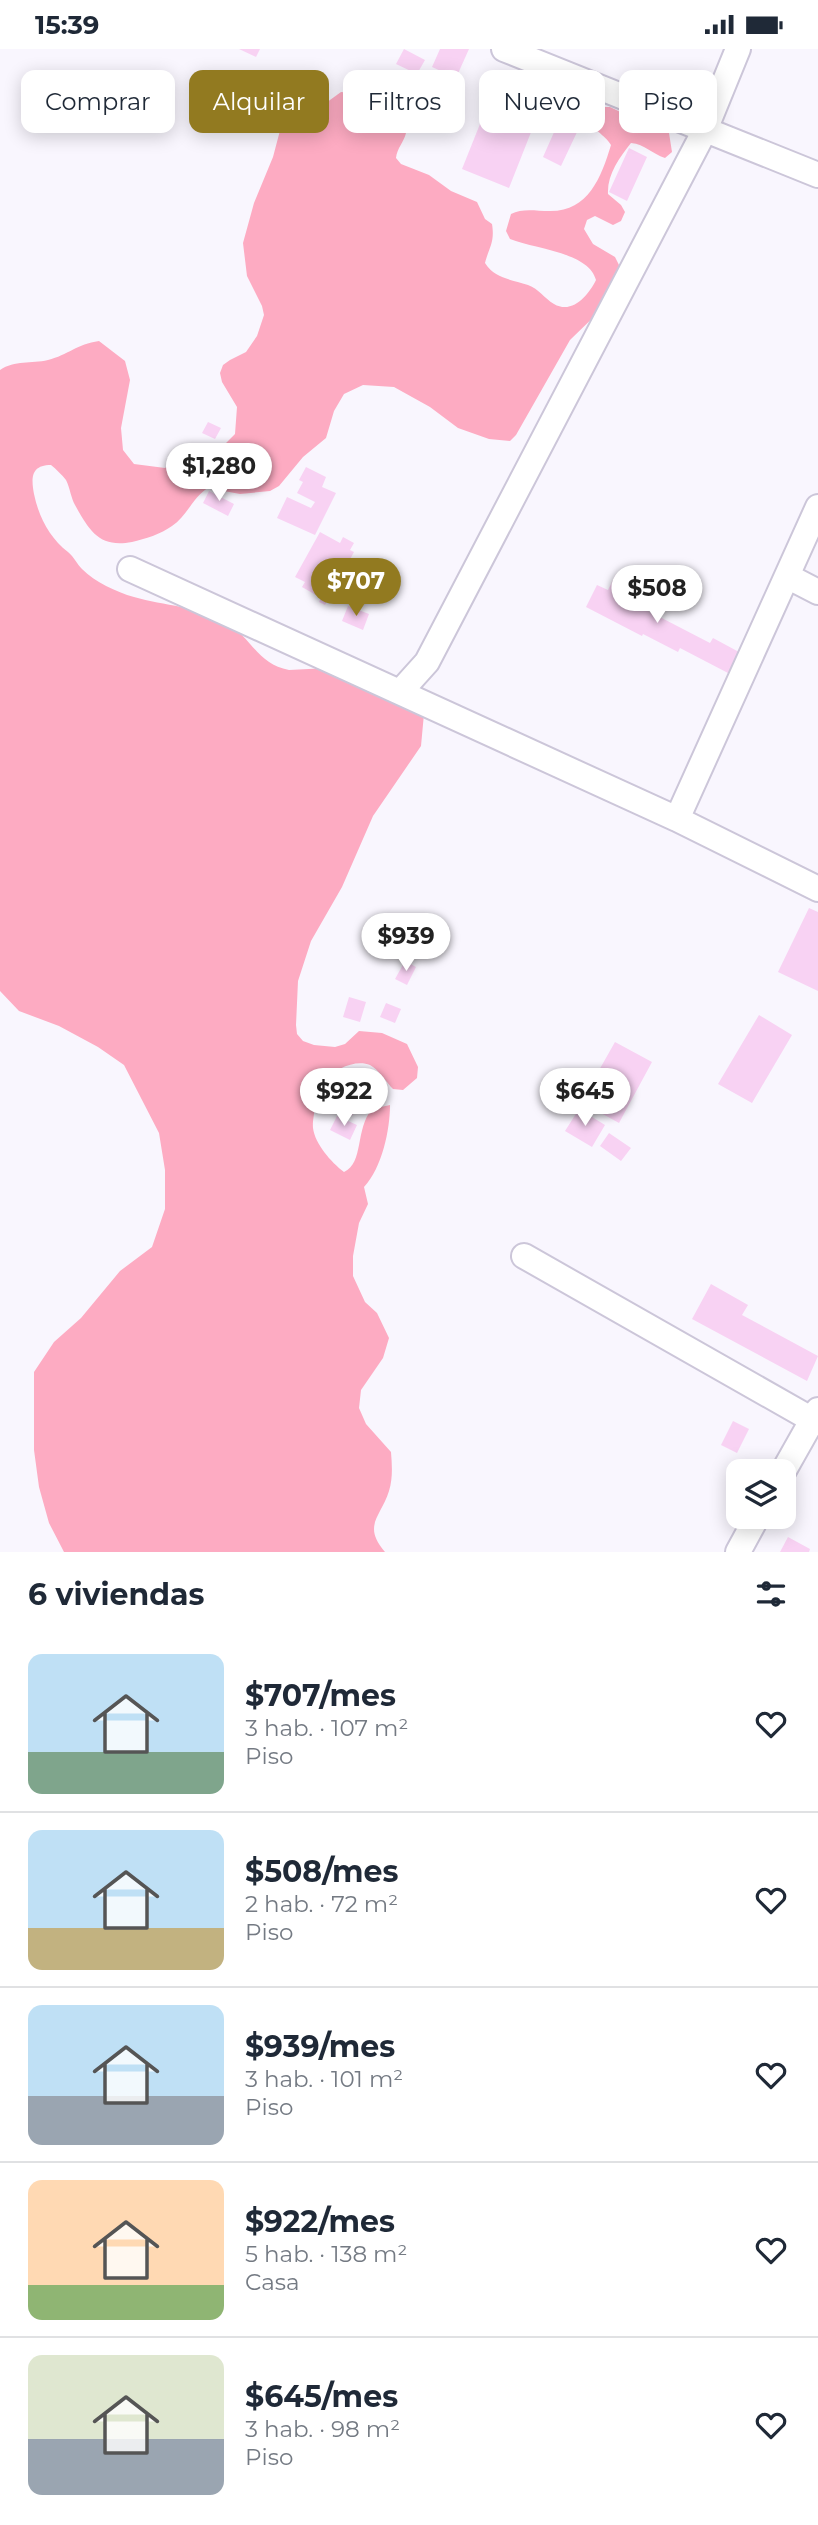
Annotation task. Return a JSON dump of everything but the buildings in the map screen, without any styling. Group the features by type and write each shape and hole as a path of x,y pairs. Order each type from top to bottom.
{"street":[{"path":"504,49 619,95"},
{"path":"717,100 737,49"},
{"path":"400,692 427,662 703,133"},
{"path":"713,133 818,175"},
{"path":"677,819 818,507"},
{"path":"130,569 677,819 818,889"},
{"path":"787,576 818,592"},
{"path":"524,1256 816,1418 791,1459"},
{"path":"738,1552 750,1529"}],"shaded area":[{"path":"343,92 343,133 406,133 396,158 401,164 429,175 451,191 477,202 485,219 492,224 492,240 485,263 489,268 504,278 532,287 550,302 561,307 568,307 580,301 596,280 583,263 572,257 510,239 506,231 511,214 524,210 562,210 574,206 591,191 603,169 611,145 599,133 605,133 605,107 619,111 619,133 669,133 672,152 665,158 631,143 615,167 609,180 608,194 625,212 621,221 613,225 595,216 587,220 584,229 593,244 615,257 619,265 616,283 604,307 570,340 510,441 489,439 458,428 430,407 394,387 363,385 344,394 334,411 326,438 303,457 279,486 270,491 240,494 208,488 168,529 132,542 121,543 104,540 91,530 75,505 66,480 51,465 39,467 34,473 34,494 46,527 82,569 99,582 134,597 216,617 235,629 262,657 278,667 289,670 368,666 425,703 421,746 373,816 342,887 311,941 298,981 296,1025 297,1034 303,1041 335,1047 345,1044 359,1031 382,1033 407,1044 418,1067 417,1078 403,1090 393,1089 379,1073 364,1063 340,1069 323,1083 313,1123 314,1134 320,1146 344,1172 354,1161 363,1126 372,1109 390,1105 384,1148 376,1170 364,1187 368,1204 359,1223 353,1256 353,1276 365,1302 377,1313 389,1338 383,1358 361,1390 359,1408 366,1424 391,1452 390,1486 374,1528 378,1543 385,1552 64,1552 49,1523 39,1487 34,1450 34,1372 54,1342 81,1318 120,1271 152,1247 165,1209 165,1170 159,1133 124,1065 59,1026 19,1011 0,991 0,370 17,363 48,360 99,341 125,361 130,380 121,428 123,450 134,464 165,468 196,449 223,446 235,434 237,407 222,382 220,373 223,365 246,352 257,336 264,315 247,276 243,243 254,203 273,157 279,133 329,133 329,101"}]}
